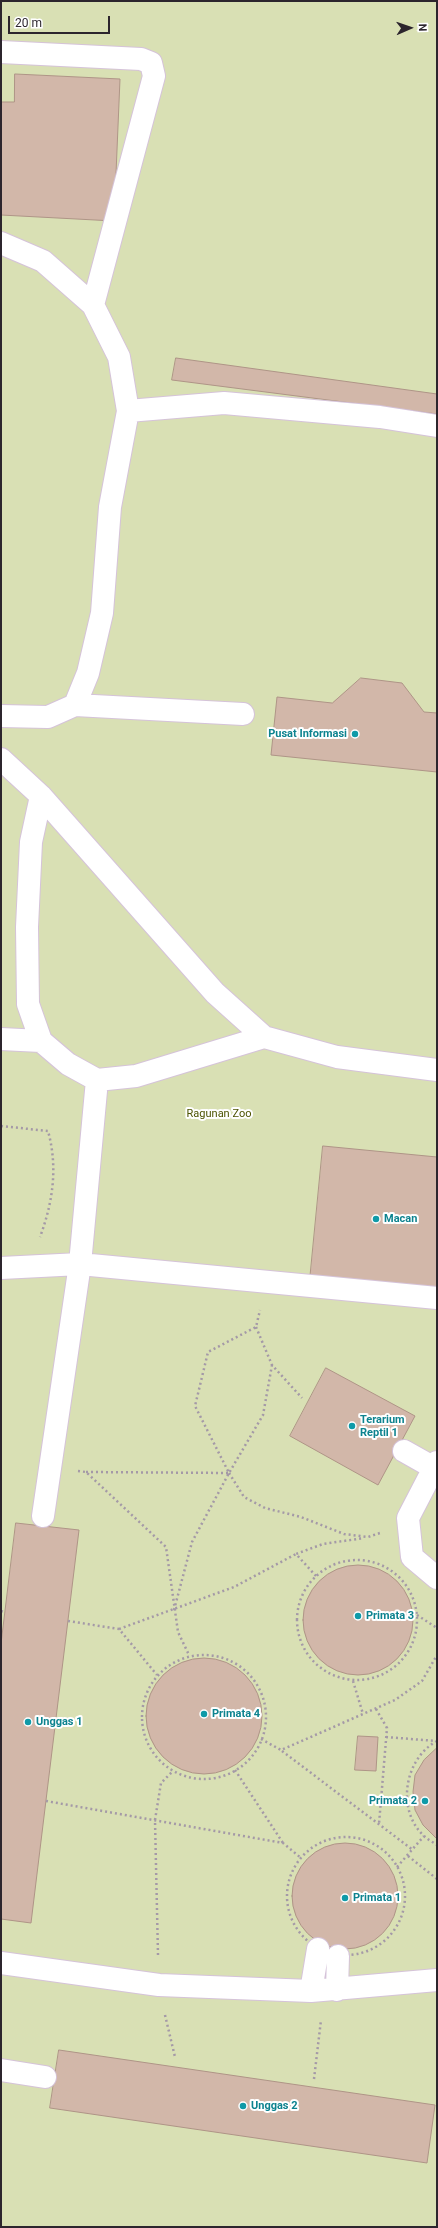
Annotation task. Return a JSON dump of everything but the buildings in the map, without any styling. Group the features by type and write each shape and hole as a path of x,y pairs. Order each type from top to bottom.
{"lane":[{"path":"1,52 142,59 151,63 154,76 93,304"},
{"path":"1,243 43,260 93,304 119,357 128,411 110,507 102,613 88,673 75,705"},
{"path":"128,411 224,403 380,417 437,426"},
{"path":"1,716 48,717 75,705 243,714"},
{"path":"1,760 41,796 215,993 264,1037 337,1057 437,1070"},
{"path":"41,796 31,842 27,927 28,1004 41,1041 68,1064 98,1080 136,1076 264,1037"},
{"path":"1,1039 41,1041"},
{"path":"43,1516 80,1264 98,1080"},
{"path":"1,1268 80,1264 262,1280 437,1298"},
{"path":"404,1451 436,1465 408,1518 412,1557 437,1578"},
{"path":"324,1991 328,1953"},
{"path":"1,1963 159,1985 324,1991 437,1980"},
{"path":"1,2070 45,2078"}],"path":[{"path":"1,1126 48,1131 53,1149 51,1201 29,1266"},
{"path":"262,1280 261,1305 256,1328 272,1365 302,1398"},
{"path":"256,1328 208,1352 195,1406 229,1473 244,1497 265,1508 301,1517 344,1534 368,1537"},
{"path":"174,1610 192,1542 229,1473 263,1415 272,1365"},
{"path":"50,1465 86,1472 229,1473"},
{"path":"86,1472 166,1547 178,1632 189,1655"},
{"path":"68,1621 119,1629 234,1587 296,1554 323,1544 368,1537 390,1528 408,1518"},
{"path":"296,1554 316,1576"},
{"path":"355,1560 376,1562 394,1572 407,1587 415,1604 417,1615 418,1624 413,1643 404,1659 388,1673 369,1680 354,1681 331,1675 315,1664 302,1647 297,1628 298,1608 306,1588 316,1576 336,1563 355,1560"},
{"path":"417,1615 437,1628"},
{"path":"119,1629 157,1675"},
{"path":"210,1654 230,1659 248,1671 260,1688 266,1709 265,1731 257,1750 243,1766 225,1776 204,1780 184,1776 173,1771 153,1754 144,1735 141,1714 146,1695 157,1675 169,1664 189,1655 210,1654"},
{"path":"281,1750 395,1700 422,1681 437,1655"},
{"path":"354,1681 363,1714"},
{"path":"376,1709 387,1728 379,1824"},
{"path":"386,1737 437,1741"},
{"path":"261,1739 281,1750 413,1850"},
{"path":"437,1741 428,1746 415,1762 408,1780 407,1800 413,1820 424,1836 437,1845"},
{"path":"235,1770 283,1843 301,1858"},
{"path":"173,1771 161,1784 155,1820 159,1985 174,2057"},
{"path":"46,1801 283,1843"},
{"path":"345,1836 366,1840 381,1849 397,1867 402,1880 405,1900 400,1920 390,1935 375,1948 357,1955 328,1953 304,1938 292,1922 287,1903 288,1884 296,1865 301,1858 307,1851 326,1840 345,1836"},
{"path":"397,1867 424,1836"},
{"path":"408,1856 437,1879"},
{"path":"314,2079 324,1991"}],"green space":[{"name":"Ragunan Zoo","path":"1,1 437,1 437,2227 1,2227"}],"place":[{"name":"Pusat Informasi","path":"355,734"},
{"name":"Macan","path":"376,1219"},
{"name":"Terarium Reptil 1","path":"352,1426"},
{"name":"Primata 3","path":"358,1616"},
{"name":"Primata 4","path":"204,1714"},
{"name":"Unggas 1","path":"28,1722"},
{"name":"Primata 2","path":"425,1801"},
{"name":"Primata 1","path":"345,1898"},
{"name":"Unggas 2","path":"243,2106"}]}
